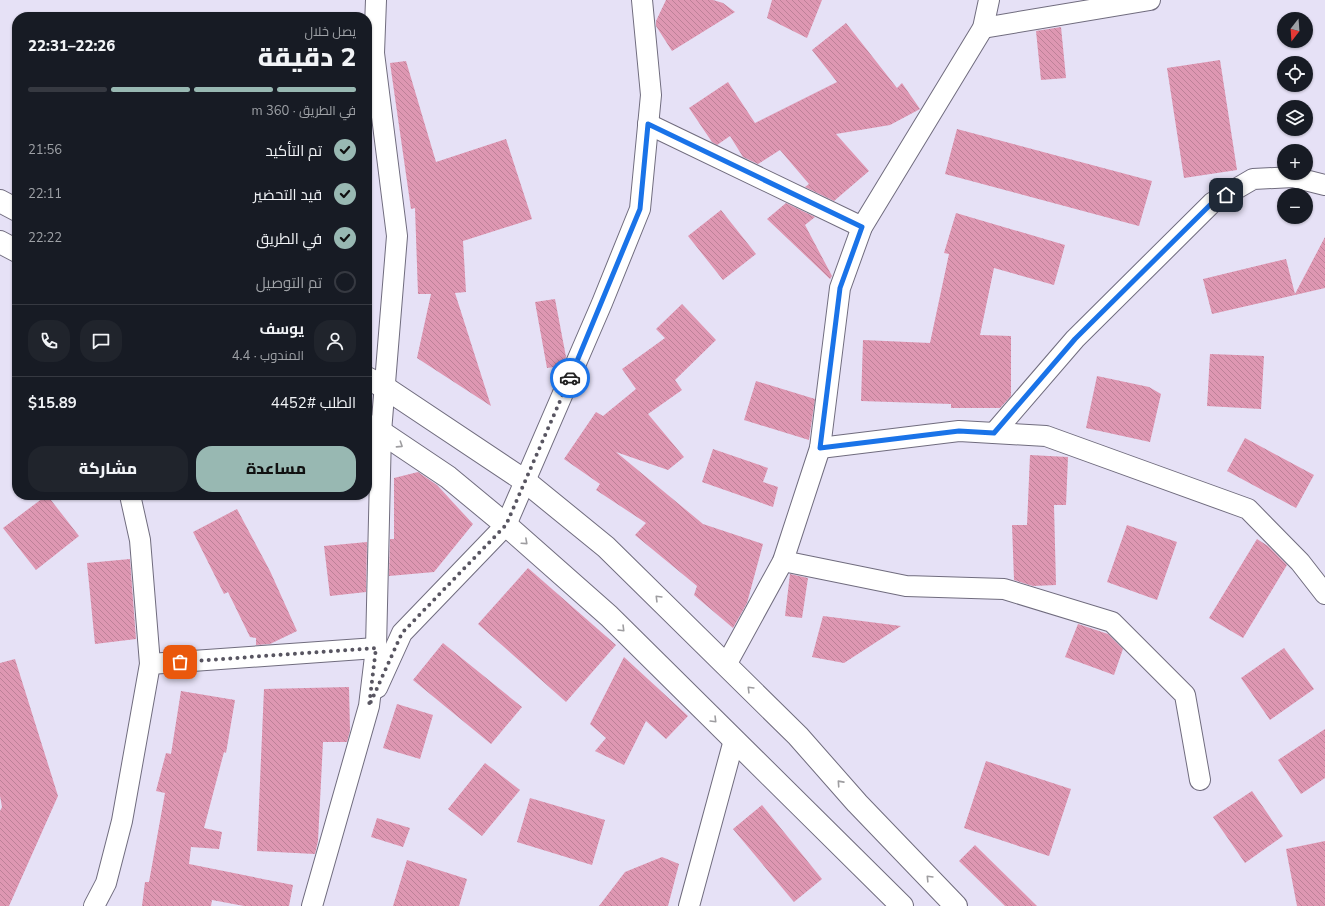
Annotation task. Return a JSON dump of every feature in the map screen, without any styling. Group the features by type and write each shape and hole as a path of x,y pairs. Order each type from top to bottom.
{"street":[{"path":"369,706 376,648 374,429 376,383 397,236 374,53 376,0"},
{"path":"312,906 369,706 402,633 506,525 640,209 651,95 642,0"},
{"path":"726,665 783,561 820,448 840,288 862,227 983,28 989,0"},
{"path":"983,28 1150,0"},
{"path":"648,124 862,227"},
{"path":"994,433 1075,339 1212,203 1253,179 1293,178 1325,185"},
{"path":"0,201 12,207"},
{"path":"0,242 12,248"},
{"path":"376,383 525,481 606,547 798,736 857,803 956,906"},
{"path":"374,429 448,477 506,525 609,616 902,906"},
{"path":"820,448 959,431 1046,436 1248,509 1300,562 1325,594"},
{"path":"94,906 106,883 122,821 150,664 140,540 131,500"},
{"path":"783,561 906,586 1004,589 1112,622 1184,696 1200,780"},
{"path":"150,664 376,648"},
{"path":"689,906 734,740"}],"building":[{"path":"666,0 713,0 723,3 735,12 672,51 656,26 656,21"},
{"path":"772,0 822,0 807,38 767,18"},
{"path":"846,23 897,88 902,83 920,109 890,125 836,134 869,171 834,201 805,187 809,184 780,150 758,164 743,157 730,136 717,145 712,142 689,108 728,82 755,123 837,82 812,50"},
{"path":"1061,27 1066,78 1041,80 1036,31"},
{"path":"1220,60 1237,170 1184,178 1167,68"},
{"path":"406,61 436,162 506,139 532,219 463,241 466,292 455,293 491,406 417,358 431,294 418,294 415,208 411,209 390,63"},
{"path":"957,129 1152,181 1139,226 945,174"},
{"path":"786,203 815,217 805,225 832,276 830,279 767,219"},
{"path":"721,210 756,254 723,280 688,236"},
{"path":"956,213 1065,245 1054,285 994,268 980,335 1011,336 1011,396 1000,408 951,408 951,404 861,401 863,340 930,343 949,254 944,253"},
{"path":"1325,237 1325,288 1212,314 1203,279 1286,259 1295,294"},
{"path":"555,299 566,357 562,366 547,368 535,302"},
{"path":"682,304 716,340 675,380 682,390 648,414 684,457 668,470 616,452 703,524 763,544 747,603 733,628 694,595 697,586 635,535 646,523 596,490 600,484 564,459 596,412 603,416 636,389 622,369 665,338 656,329"},
{"path":"1210,354 1264,356 1261,409 1207,406"},
{"path":"1097,376 1149,387 1161,394 1150,442 1086,428"},
{"path":"756,381 815,399 809,440 744,420"},
{"path":"1245,438 1314,475 1296,508 1227,471"},
{"path":"713,449 768,468 763,482 778,487 773,507 702,482"},
{"path":"1030,455 1068,457 1066,505 1054,505 1056,585 1033,586 1014,580 1012,525 1027,525"},
{"path":"418,472 437,485 473,524 434,572 389,576 390,539 394,539 394,478"},
{"path":"40,500 51,500 79,536 36,570 3,528"},
{"path":"237,509 270,571 297,631 270,644 256,645 256,638 250,637 228,592 224,594 193,532"},
{"path":"1127,525 1177,542 1157,600 1107,582"},
{"path":"1257,539 1268,546 1287,565 1243,638 1209,618"},
{"path":"367,542 366,592 330,596 324,546"},
{"path":"130,559 136,639 95,644 87,563"},
{"path":"528,568 616,645 566,702 478,624"},
{"path":"790,574 808,578 802,618 785,616"},
{"path":"823,616 901,626 844,663 812,657"},
{"path":"1078,624 1108,634 1123,649 1114,675 1065,657"},
{"path":"443,643 522,707 491,744 413,680"},
{"path":"1284,648 1314,689 1270,720 1241,678"},
{"path":"624,657 688,716 666,739 646,721 624,765 595,751 606,738 590,724"},
{"path":"15,659 58,796 9,906 0,906 0,811 2,807 0,796 0,663"},
{"path":"349,687 350,731 347,742 323,742 318,841 315,854 257,851 264,689"},
{"path":"181,691 235,700 226,753 224,752 204,828 222,832 219,849 191,847 189,864 293,885 289,906 244,906 212,900 211,906 142,906 145,882 149,882 165,793 156,791 166,753 171,754"},
{"path":"397,704 433,715 420,759 383,748"},
{"path":"1325,729 1325,778 1301,794 1278,760"},
{"path":"986,761 1071,789 1049,856 964,828"},
{"path":"485,763 520,790 482,836 448,809"},
{"path":"1252,791 1283,836 1245,863 1213,817"},
{"path":"530,798 605,820 592,865 517,842"},
{"path":"762,805 822,879 794,902 733,829"},
{"path":"377,818 410,828 403,847 371,837"},
{"path":"1325,841 1325,906 1297,906 1286,849"},
{"path":"975,845 1037,906 1005,906 959,861"},
{"path":"662,857 679,864 668,906 599,906 625,872"},
{"path":"407,860 467,879 459,906 393,906"}],"way so far":[{"path":"180,662 376,648 369,706 402,633 506,525 570,378"}],"route":[{"path":"570,378 602,304 640,209 648,124 862,227 840,288 820,448 959,431 994,433 1075,339 1212,203 1226,195"}]}
